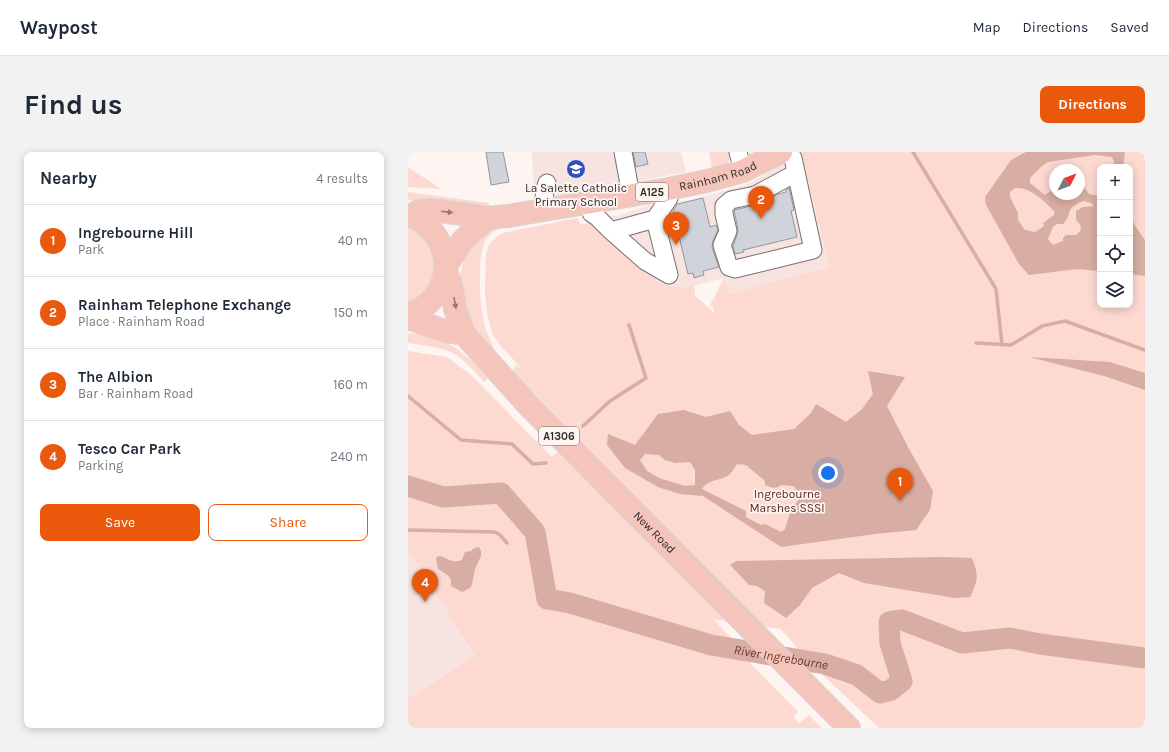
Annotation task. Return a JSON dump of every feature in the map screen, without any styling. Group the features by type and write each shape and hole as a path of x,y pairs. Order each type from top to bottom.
{"main road":[{"name":"Rainham Road","path":"409,216 419,211 430,210 486,218 668,189 707,181 740,162 781,152"},
{"name":"New Road","path":"409,216 424,223 436,235 444,249 446,269 451,284 455,309 464,334 527,404 849,728"},
{"path":"408,314 422,309 433,299 441,287 446,269 462,241 486,218"},
{"path":"408,318 445,331 464,334"}],"lane":[{"path":"623,152 631,195"},
{"path":"789,152 793,158 813,250 735,269 729,267 722,245 728,231 724,214 724,206 731,200 755,195 796,173"},
{"path":"543,210 547,183"},
{"path":"610,231 655,219 669,198 668,189"},
{"path":"588,202 591,213 597,217 610,231 645,260 669,275 655,219"}],"shaded area":[{"name":"La Salette Catholic Primary School","path":"532,152 681,152 686,172 550,199 542,192 534,194"},
{"path":"1026,152 1125,152 1123,164 1114,164 1112,157 1095,155 1048,162 1030,178 1030,183 1045,195 1049,192 1049,200 1085,200 1085,188 1089,194 1097,195 1097,271 1077,269 1029,275 1019,264 986,205 985,197 1011,160","holes":["1015,188 1021,188 1032,192 1054,211 1054,215 1043,223 1044,226 1035,232 1025,230 1018,220 1018,213 1010,197 1010,192","1083,201 1091,203 1094,206 1083,207 1076,211 1076,220 1080,224 1081,230 1076,235 1066,235 1063,238 1063,241 1053,245 1048,239 1053,227 1057,224 1063,224 1071,209 1077,204"]},
{"path":"801,153 830,267 728,294 723,278 694,286 695,296 715,314 687,346 680,286 672,287 660,283 630,256 599,215 617,216 659,202 671,206 748,184"},
{"path":"1133,219 1134,224 1145,240 1145,276 1133,274"},
{"path":"1029,357 1110,362 1145,373 1145,390 1104,376"},
{"path":"868,371 905,377 887,406 933,491 930,510 916,530 781,547 703,496 680,494 658,487 625,468 607,445 608,434 635,445 658,414 684,410 706,417 730,411 739,425 752,435 794,429 811,413 816,404 846,422 862,409 873,394","holes":["645,454 659,455 665,460 675,463 690,462 695,470 695,485 685,486 659,478 647,471 640,460","737,464 746,465 765,481 765,485 769,487 775,488 781,485 794,486 800,497 790,513 785,529 781,532 765,524 761,525 746,517 746,511 702,489 707,483 729,475"]},
{"path":"479,547 481,556 475,569 472,584 470,588 462,592 451,586 449,576 438,569 436,558 439,556 453,561 462,560 465,552"},
{"path":"408,549 475,656 408,698"},
{"path":"941,557 972,558 976,569 977,578 970,597 955,598 864,583 839,573 812,588 800,605 786,618 764,603 765,591 757,586 749,585 730,565 736,561"}],"green space":[{"path":"709,152 729,152 730,158 728,163 712,169"},
{"name":"Ingrebourne Marshes SSSI","path":"803,152 1145,152 1145,728 879,728 808,661 781,629 713,619 730,637 751,664 798,712 793,717 799,723 809,715 822,728 408,728 408,698 475,656 408,549 408,351 447,357 471,375 552,457 573,437 516,378 514,370 516,365 523,370 500,345 492,333 487,313 485,293 486,254 489,245 496,237 503,233 577,218 581,225 592,221 660,283 672,287 680,286 681,288 694,286 695,296 714,313 714,309 710,305 724,278 728,294 830,267 801,153"},
{"path":"408,167 441,189 408,187"},
{"path":"408,192 489,203 489,209 408,200"},
{"path":"408,224 434,247 436,281 408,307"},
{"path":"508,225 495,231 489,236 485,243 480,265 482,314 494,350 492,351 472,328 466,318 459,278 465,255 475,241 494,227"},
{"path":"408,333 429,336 444,341 464,355 489,377 484,382 462,359 444,349 408,343"}],"building":[{"path":"486,152 503,152 509,182 491,185"},
{"path":"633,152 645,152 648,164 636,167"},
{"path":"789,188 794,210 791,211 797,237 743,250 744,252 735,254 733,246 738,229 734,210 760,204 778,194 786,192"},
{"path":"703,198 710,227 716,225 718,230 713,241 712,248 719,267 703,271 704,275 694,278 693,273 688,274 673,211 677,204"}],"waterway":[{"path":"913,152 996,289 1002,345"},
{"path":"976,343 1011,345 1042,326 1065,321 1145,350"},
{"path":"583,426 610,401 646,378 629,325"},
{"path":"408,396 461,440 512,444 533,464 546,463"},
{"name":"River Ingrebourne","path":"408,486 443,497 501,493 535,532 547,599 570,603 711,645 825,664 857,675 880,693 891,690 902,681 890,643 889,622 902,620 962,643 1010,638 1040,644 1145,658"},
{"path":"408,530 495,532 507,543"}],"place":[{"name":"La Salette Catholic Primary School","path":"576,169"},
{"name":"Rainham Telephone Exchange","path":"761,219"},
{"name":"The Albion","path":"676,245"},
{"name":"Ingrebourne Hill","path":"900,501"},
{"name":"Tesco Car Park","path":"425,602"}]}
